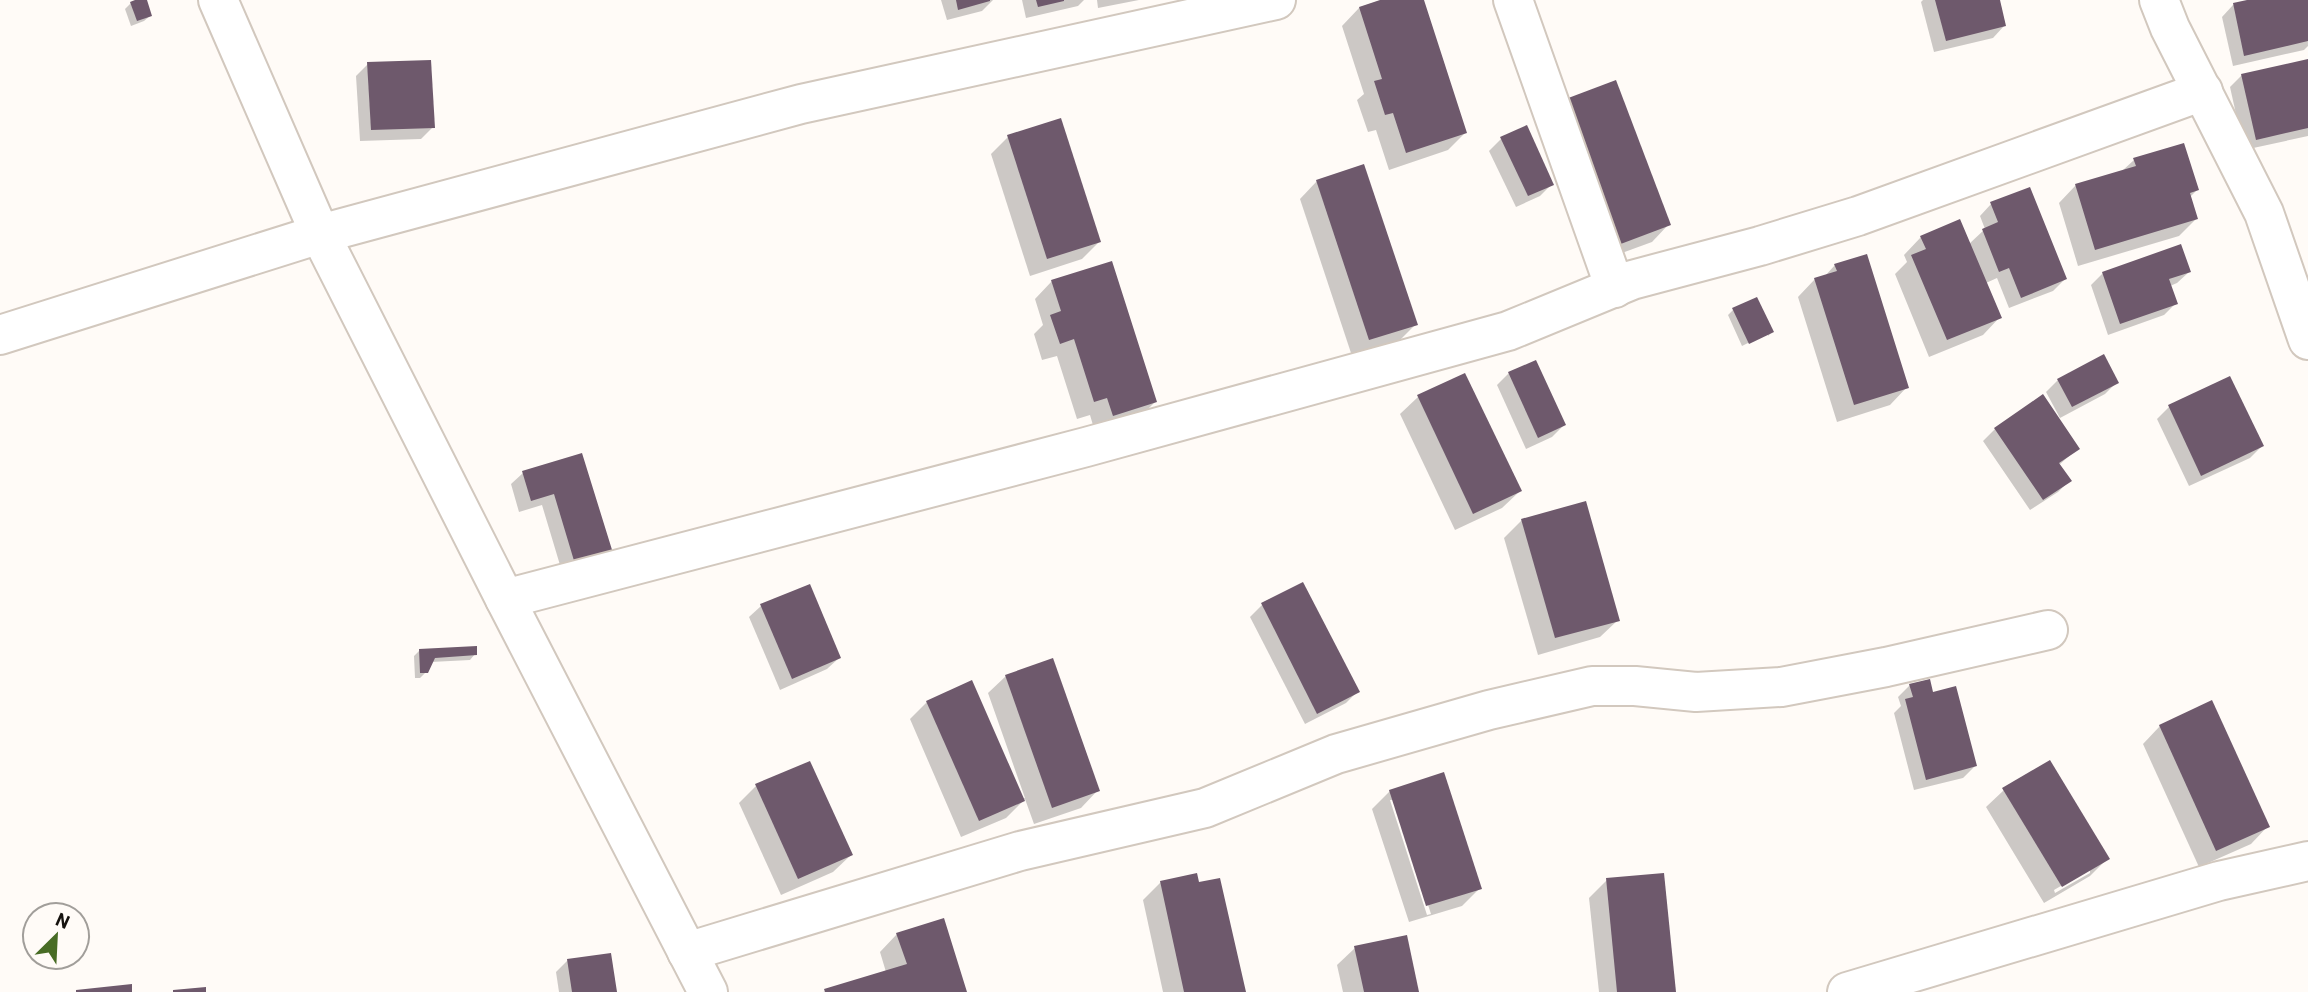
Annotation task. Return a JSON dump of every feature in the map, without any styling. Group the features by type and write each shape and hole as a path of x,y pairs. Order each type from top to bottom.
{"street":[{"path":"218,0 320,234 708,992"},
{"path":"0,335 320,234 801,104 1276,0"},
{"path":"1513,0 1615,288"},
{"path":"2159,0 2170,28 2264,213 2308,340"},
{"path":"505,599 1086,447 1508,331 1632,280 1760,246 1858,216 2203,91"},
{"path":"687,952 1020,851 1205,807 1336,754 1489,710 1592,686 1635,686 1696,692 1781,687 1886,667 2049,630"},
{"path":"1847,992 2219,881 2308,861"}],"building":[{"path":"147,0 152,16 137,21 130,2"},
{"path":"956,0 990,0 990,1 958,10"},
{"path":"1036,0 1064,0 1064,1 1038,7"},
{"path":"1380,0 1424,0 1467,133 1406,153 1393,113 1385,115 1374,81 1382,79 1359,7"},
{"path":"1935,0 2000,0 2006,26 1946,41"},
{"path":"2247,0 2308,0 2308,41 2244,56 2233,3"},
{"path":"2308,59 2308,128 2256,140 2241,74"},
{"path":"431,60 435,128 371,130 367,62"},
{"path":"1616,80 1671,225 1618,245 1563,100"},
{"path":"1061,118 1101,242 1047,259 1007,135"},
{"path":"1527,125 1554,185 1528,196 1500,137"},
{"path":"2184,143 2199,190 2190,193 2198,219 2095,250 2075,184 2136,166 2133,158"},
{"path":"1364,164 1418,325 1369,340 1316,180"},
{"path":"2030,187 2067,279 2021,298 2009,268 1999,272 1982,229 1998,222 1990,202"},
{"path":"1960,219 2002,318 1947,340 1911,255 1926,249 1920,236"},
{"path":"2181,244 2191,272 2169,279 2178,304 2120,324 2102,272"},
{"path":"1867,254 1909,388 1854,405 1814,278 1837,271 1834,264"},
{"path":"1112,261 1157,402 1113,416 1107,398 1094,402 1074,339 1060,344 1050,315 1061,311 1051,280"},
{"path":"1757,297 1774,332 1749,344 1732,308"},
{"path":"2104,354 2119,383 2072,407 2057,379"},
{"path":"1536,360 1566,425 1538,438 1508,372"},
{"path":"1465,373 1522,491 1473,514 1417,395"},
{"path":"2230,376 2264,446 2201,476 2168,405"},
{"path":"2043,394 2080,449 2059,463 2072,481 2043,500 1994,428"},
{"path":"582,453 613,553 575,564 554,494 531,501 522,471"},
{"path":"1586,501 1620,621 1555,638 1521,519"},
{"path":"1303,582 1360,692 1317,714 1261,603"},
{"path":"810,584 841,658 792,679 760,604"},
{"path":"477,646 477,655 435,658 428,673 420,673 419,649"},
{"path":"1053,658 1100,791 1052,808 1005,675"},
{"path":"1930,679 1933,692 1956,686 1977,766 1926,780 1905,699 1913,697 1909,684"},
{"path":"972,680 1025,801 979,821 926,701"},
{"path":"2212,700 2270,827 2216,851 2159,725"},
{"path":"2050,760 2110,859 2062,887 2002,788"},
{"path":"810,761 853,855 798,879 755,784"},
{"path":"1444,772 1482,889 1426,906 1389,790"},
{"path":"1197,873 1199,882 1220,878 1246,992 1184,992 1160,881"},
{"path":"1664,873 1676,992 1617,992 1606,878"},
{"path":"944,918 967,992 825,992 824,989 907,964 896,933"},
{"path":"1407,935 1419,992 1364,992 1354,946"},
{"path":"611,953 617,992 572,992 567,959"},
{"path":"132,984 132,992 76,992 76,990"},
{"path":"206,987 206,992 173,992 173,990"}]}
